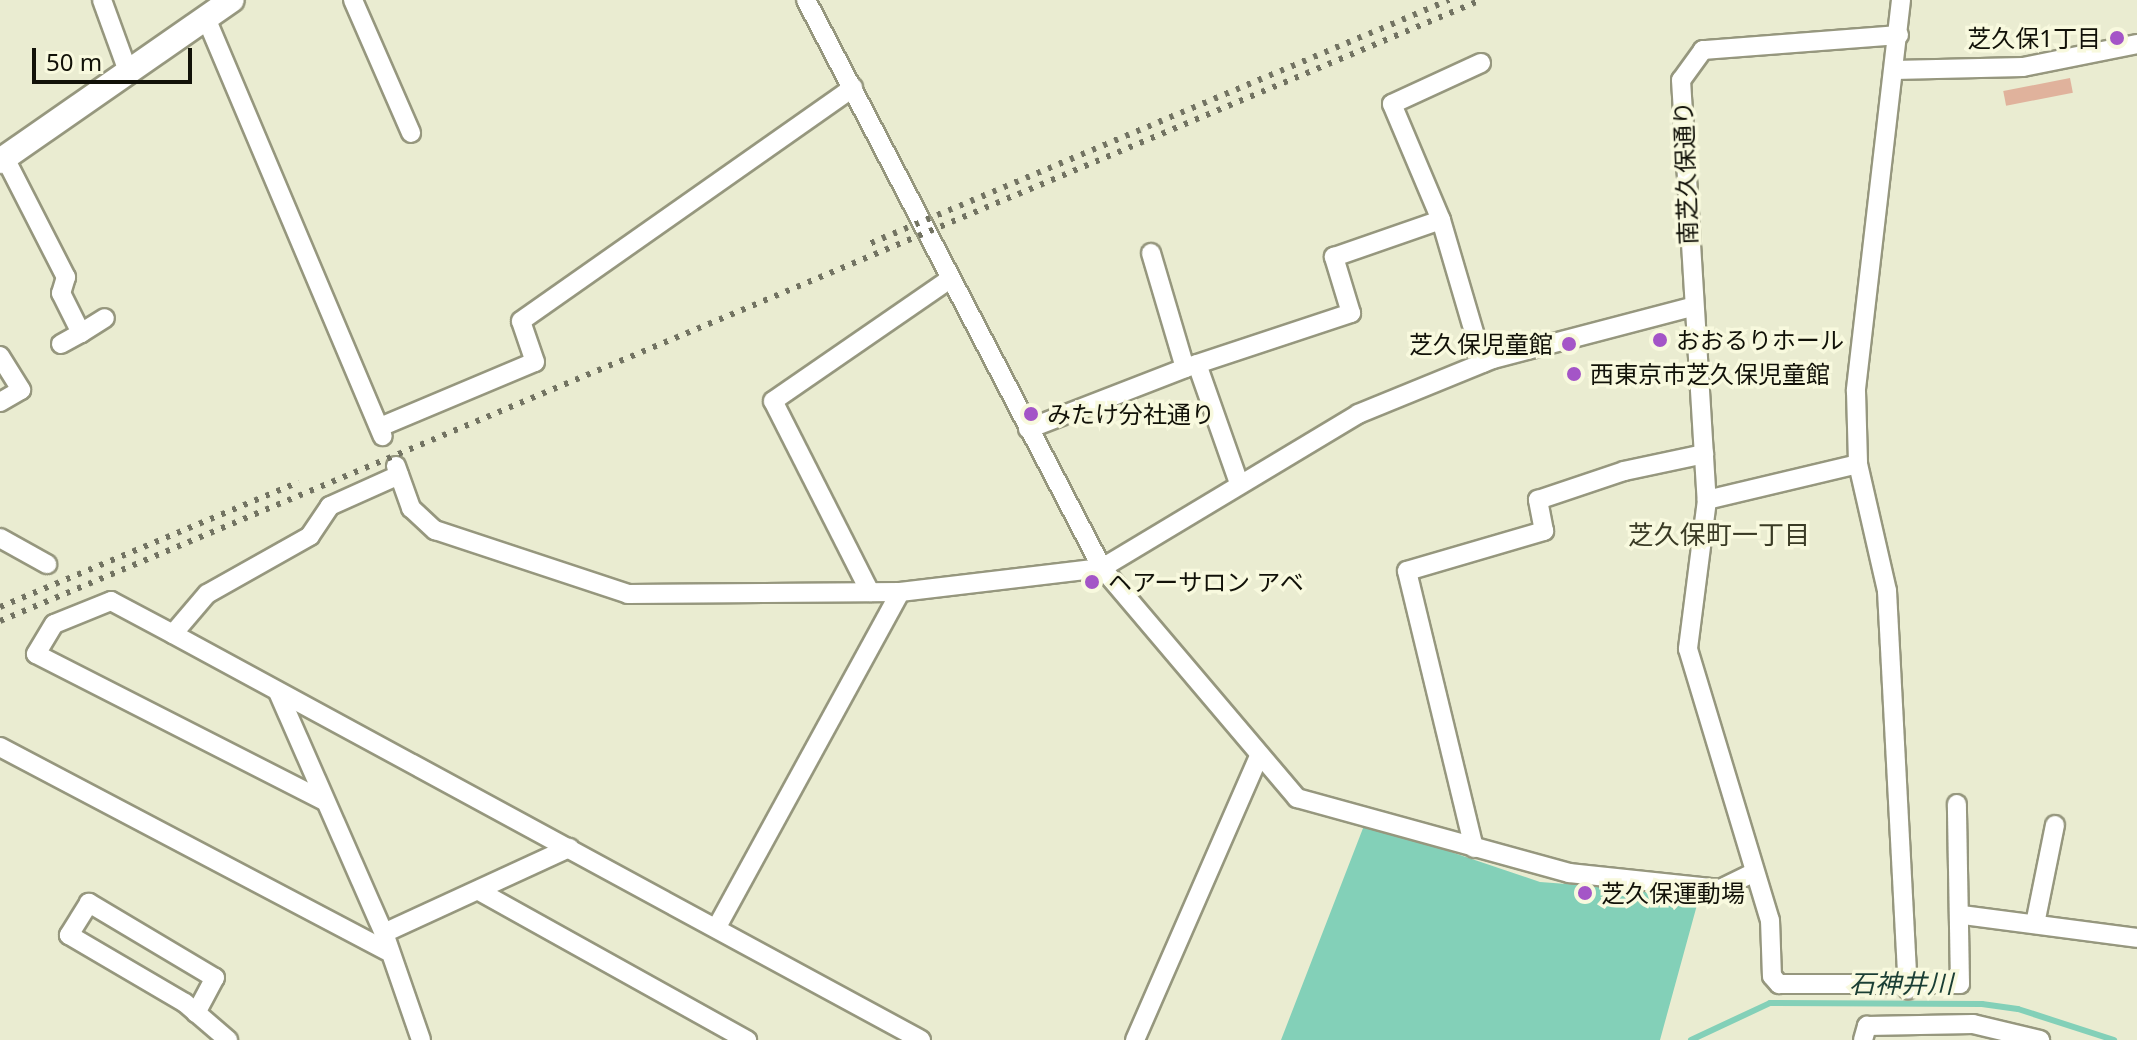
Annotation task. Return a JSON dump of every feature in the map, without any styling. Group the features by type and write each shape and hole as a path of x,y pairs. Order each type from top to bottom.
{"main road":[{"path":"2,160 232,0"}],"street":[{"path":"102,0 129,74"},
{"path":"353,0 411,133"},
{"path":"806,0 1102,568 1258,758 1297,798 1569,873 1720,889 1753,873"},
{"path":"1901,0 1899,35 1863,291 1858,464 1887,591 1908,989 1960,984 1963,915 1957,804"},
{"path":"206,18 382,432 535,362 521,321 853,88"},
{"name":"南芝久保通り","path":"1899,35 1703,50 1681,80 1691,307 1707,500 1688,649 1753,873 1770,920 1772,976 1779,984 1908,989"},
{"path":"1894,70 2023,67 2137,44"},
{"path":"1481,63 1392,104 1441,220 1483,363"},
{"path":"2,160 66,277 61,293 81,333"},
{"path":"1028,429 1191,366 1351,313 1334,257 1441,220"},
{"path":"1151,253 1191,366 1239,483"},
{"path":"870,592 773,401 950,279"},
{"path":"173,634 207,594 310,536 330,506 397,471 411,508 435,530 628,594 900,592 1102,568 1358,414 1483,363 1596,327 1691,307"},
{"path":"61,344 105,318"},
{"path":"0,356 21,390 0,402"},
{"path":"1474,848 1407,571 1544,531 1538,500 1624,471 1704,454"},
{"path":"1707,500 1858,464"},
{"path":"0,538 47,564"},
{"path":"718,925 900,592"},
{"path":"323,800 36,654 54,624 111,601 718,925 921,1040"},
{"path":"278,692 386,942 420,1040"},
{"path":"0,747 386,942"},
{"path":"1135,1040 1258,758"},
{"path":"2035,924 2055,825"},
{"path":"386,942 479,891 569,848"},
{"path":"479,891 747,1040"},
{"path":"196,1013 215,978 89,903 69,935 196,1013 228,1040"},
{"path":"1963,915 2137,938"},
{"path":"1863,1040 1867,1026 1971,1032 2036,1040"}],"shaded area":[{"path":"2070,78 2073,93 2006,106 2003,91"}],"water":[{"path":"1365,823 1540,882 1700,894 1660,1040 1281,1040"}],"waterway":[{"name":"石神井川","path":"1691,1040 1770,1003 1982,1004 2018,1009 2114,1040"}],"railway":[{"path":"871,243 1449,0"},
{"path":"0,621 1481,0"},
{"path":"0,607 299,482"}],"place":[{"name":"芝久保1丁目","path":"2117,38"},
{"name":"おおるりホール","path":"1660,340"},
{"name":"芝久保児童館","path":"1569,344"},
{"name":"西東京市芝久保児童館","path":"1574,374"},
{"name":"みたけ分社通り","path":"1031,414"},
{"name":"ヘアーサロン アベ","path":"1092,582"},
{"name":"芝久保運動場","path":"1585,893"}],"district":[{"name":"芝久保町一丁目","path":"1719,535"}]}
